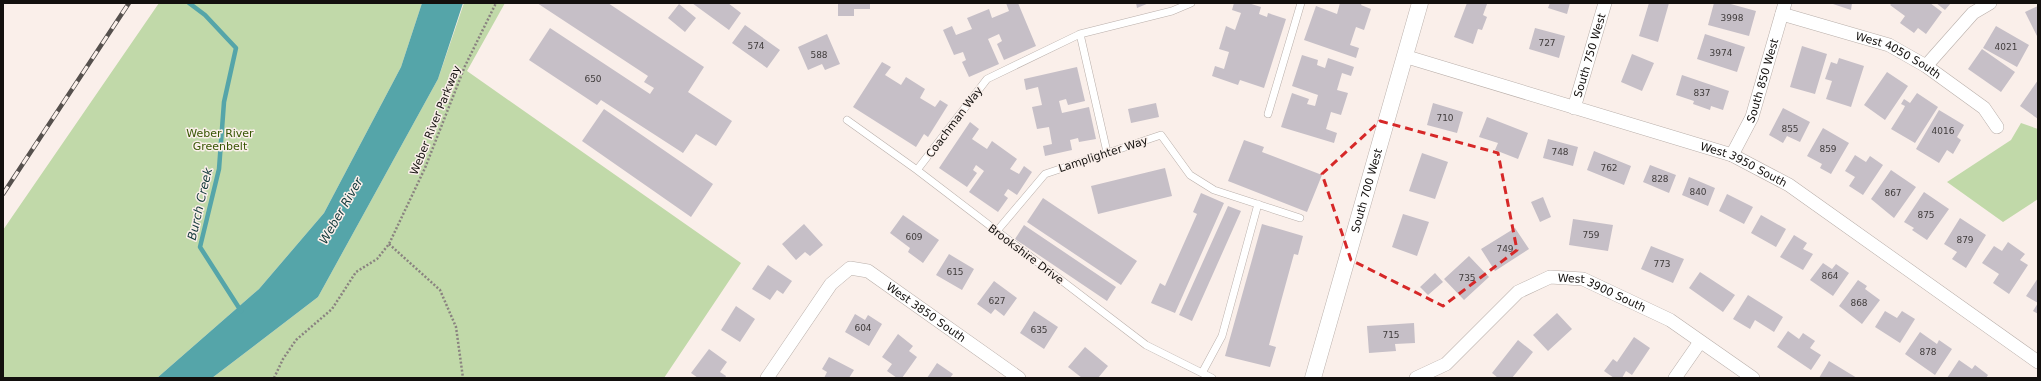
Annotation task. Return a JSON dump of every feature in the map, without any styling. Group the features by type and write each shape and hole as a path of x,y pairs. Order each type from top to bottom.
{"street":[{"name":"South 700 West","path":"1313,378 1420,3"},
{"name":"South 750 West","path":"1574,108 1605,3"},
{"path":"1926,66 1973,13 1990,3"},
{"name":"West 4050 South","path":"1784,8 1889,46 1926,66 1984,108 1997,127"},
{"name":"South 850 West","path":"1732,155 1752,117 1784,8"},
{"name":"West 3950 South","path":"1404,56 1732,155 1789,185 2038,362"},
{"name":"West 3850 South","path":"767,378 832,284 850,268 868,271 1019,378"},
{"name":"West 3900 South","path":"1416,378 1446,364 1518,292 1550,277 1583,279 1670,320 1753,378"},
{"path":"1676,378 1700,342"}],"lane":[{"name":"Coachman Way","path":"917,170 987,79 1080,34 1172,11 1191,3"},
{"path":"1268,114 1301,3"},
{"path":"1080,34 1107,152"},
{"name":"Brookshire Drive","path":"847,120 917,170 996,232 1146,345 1212,378"},
{"name":"Lamplighter Way","path":"996,232 1045,174 1161,135 1190,175 1214,190 1300,218"},
{"path":"1202,373 1222,336 1258,204"}],"path":[{"name":"Weber River Parkway","path":"274,378 283,359 296,340 332,309 356,272 377,259 389,244 425,168 465,66 496,3"},
{"path":"389,244 440,290 456,327 463,378"}],"highlighted area":[{"path":"1380,121 1498,153 1517,250 1443,306 1351,260 1322,174"}],"green space":[{"name":"Weber River Greenbelt","path":"159,3 422,3 401,67 324,213 259,289 157,378 3,378 3,230"},
{"path":"464,3 505,3 467,71 741,263 664,378 212,378 318,297 438,79"},
{"path":"2021,123 2038,129 2038,199 2003,222 1947,182 2011,140"}],"water":[{"name":"Weber River","path":"422,3 463,3 438,79 318,297 212,378 157,378 259,289 324,213 401,67"}],"building":[{"path":"537,3 608,3 704,67 688,92 732,121 716,146 696,134 683,153 601,100 597,105 529,60 550,28 650,94 654,88 644,82 648,76"},
{"path":"692,3 728,3 741,13 729,30"},
{"path":"838,3 870,3 870,9 854,9 854,16 838,16"},
{"path":"1006,3 1018,3 1036,46 1004,60 997,44 1002,41 999,34 988,39 999,64 969,77 962,62 966,60 963,52 954,55 943,30 952,26 956,35 972,29 967,18 989,9 992,18 1009,11"},
{"path":"1136,3 1149,3 1137,8"},
{"path":"1234,3 1248,3 1261,7 1259,14 1267,17 1268,13 1286,19 1264,88 1240,80 1238,85 1212,76 1215,66 1224,69 1229,52 1219,49 1226,26 1235,30 1241,13 1232,10"},
{"path":"1340,3 1362,3 1361,5 1371,9 1364,30 1356,27 1350,45 1359,48 1356,58 1304,40 1316,6 1337,14"},
{"path":"1467,3 1487,4 1483,15 1487,17 1482,30 1478,29 1473,44 1454,37"},
{"path":"1550,3 1570,3 1567,14 1548,8"},
{"path":"1649,3 1669,3 1658,42 1639,36"},
{"path":"1714,3 1727,3 1756,11 1749,36 1708,25"},
{"path":"1830,3 1852,3 1851,10"},
{"path":"1892,3 1930,3 1942,12 1926,34 1918,28 1914,33 1900,23 1905,16 1890,5"},
{"path":"1936,3 1951,3 1945,10"},
{"path":"679,4 696,18 685,32 668,18"},
{"path":"2038,6 2038,38 2025,12"},
{"path":"745,25 780,50 767,68 732,43"},
{"path":"1996,26 2029,45 2017,67 1983,48"},
{"path":"1535,28 1565,36 1559,58 1529,49"},
{"path":"827,34 840,64 825,70 822,64 808,70 798,47"},
{"path":"1705,34 1745,47 1737,72 1697,59"},
{"path":"1802,46 1827,54 1815,94 1790,87"},
{"path":"1982,49 2015,72 2001,92 1968,69"},
{"path":"1632,54 1654,63 1642,91 1621,82"},
{"path":"1302,55 1318,60 1317,65 1325,68 1328,58 1354,67 1351,76 1342,73 1337,90 1348,93 1341,115 1331,112 1326,129 1337,133 1334,143 1281,127 1292,93 1309,99 1307,104 1315,106 1318,95 1292,86"},
{"path":"1839,58 1864,66 1851,107 1826,99 1832,81 1825,79 1831,62 1837,64"},
{"path":"882,62 891,67 885,75 901,85 906,77 925,89 920,98 935,107 940,100 948,105 928,137 924,134 916,147 853,107"},
{"path":"1077,67 1085,101 1068,105 1066,99 1059,101 1062,113 1089,107 1096,139 1079,142 1078,138 1070,140 1072,150 1045,156 1043,146 1052,144 1049,127 1037,129 1032,107 1042,105 1038,87 1026,90 1024,79"},
{"path":"1887,72 1908,86 1885,120 1864,105"},
{"path":"1682,75 1729,91 1723,110 1711,106 1710,110 1693,104 1694,101 1676,95"},
{"path":"2038,80 2038,119 2020,106"},
{"path":"1917,93 1938,107 1915,143 1891,129 1905,106 1901,104 1904,99 1910,103"},
{"path":"1156,103 1159,117 1131,123 1128,109"},
{"path":"1433,103 1463,112 1457,133 1427,125"},
{"path":"1783,108 1810,122 1800,142 1787,136 1783,143 1769,135"},
{"path":"604,109 713,184 691,217 582,141"},
{"path":"1939,110 1964,125 1957,137 1961,140 1953,154 1947,150 1939,163 1916,149"},
{"path":"1487,117 1528,133 1518,159 1495,150 1498,143 1479,137"},
{"path":"970,122 979,129 972,139 987,149 992,141 1017,159 1010,169 1019,174 1024,166 1032,172 1017,195 1008,189 1004,195 1008,198 998,212 969,192 984,171 976,165 973,170 977,173 967,187 939,168"},
{"path":"1823,128 1849,143 1831,174 1820,168 1822,164 1807,156"},
{"path":"1548,139 1578,147 1573,166 1543,158"},
{"path":"1244,140 1264,147 1262,152 1322,175 1307,212 1228,181"},
{"path":"1594,151 1631,166 1624,185 1587,170"},
{"path":"1422,153 1448,162 1435,199 1409,191"},
{"path":"1855,155 1866,162 1870,156 1883,165 1863,195 1849,186 1855,177 1845,171"},
{"path":"1650,165 1676,175 1669,193 1643,182"},
{"path":"1165,168 1172,196 1098,214 1091,186"},
{"path":"1891,170 1916,187 1894,218 1871,199"},
{"path":"1689,177 1715,188 1708,206 1682,195"},
{"path":"1924,192 1949,209 1927,240 1912,230 1914,228 1904,222"},
{"path":"1201,193 1224,203 1175,313 1151,303 1160,283 1165,286 1197,214 1193,212"},
{"path":"1727,194 1753,207 1744,224 1719,211"},
{"path":"1543,197 1551,217 1540,222 1531,202"},
{"path":"1043,198 1137,261 1121,285 1027,222"},
{"path":"1228,206 1241,211 1192,321 1179,315"},
{"path":"1403,214 1429,222 1417,256 1392,247"},
{"path":"903,215 939,240 923,263 908,252 910,248 890,233"},
{"path":"1761,215 1786,229 1776,247 1751,233"},
{"path":"1960,218 1986,235 1966,268 1952,259 1957,252 1944,244"},
{"path":"1573,219 1613,225 1608,251 1569,245"},
{"path":"804,224 823,245 810,256 805,252 796,260 782,244"},
{"path":"1262,224 1303,236 1298,255 1294,254 1269,345 1276,347 1270,367 1225,356"},
{"path":"1024,225 1116,287 1107,301 1015,239"},
{"path":"1515,228 1529,249 1495,271 1481,249"},
{"path":"1794,235 1807,243 1803,249 1813,254 1803,270 1780,257"},
{"path":"2008,242 2025,254 2020,260 2028,265 2009,294 1993,283 1999,274 1982,263 1994,246 2002,251"},
{"path":"1651,246 1684,259 1673,283 1641,269"},
{"path":"949,254 974,269 962,290 936,275"},
{"path":"1469,256 1489,277 1464,300 1444,279"},
{"path":"1823,263 1832,269 1836,264 1849,273 1833,296 1810,280"},
{"path":"768,265 792,281 783,294 777,290 770,300 752,289"},
{"path":"1700,272 1735,295 1723,312 1689,288"},
{"path":"1435,273 1443,282 1428,295 1420,287"},
{"path":"2038,278 2038,303 2026,296"},
{"path":"1858,280 1867,286 1865,289 1880,300 1862,324 1839,306"},
{"path":"994,281 1017,298 1004,316 995,309 991,314 977,304"},
{"path":"1748,295 1783,317 1774,332 1755,320 1750,329 1733,319"},
{"path":"2038,303 2038,314 2033,311"},
{"path":"736,306 755,319 740,342 721,330"},
{"path":"1034,311 1058,327 1044,349 1020,333"},
{"path":"1885,311 1897,318 1902,311 1915,319 1900,343 1875,327"},
{"path":"1557,313 1572,329 1548,351 1533,335"},
{"path":"855,314 865,320 868,315 882,324 869,346 845,332"},
{"path":"1414,323 1415,343 1395,344 1396,351 1369,353 1367,326"},
{"path":"1788,331 1799,339 1803,333 1815,341 1810,348 1821,355 1811,370 1777,347"},
{"path":"1920,332 1937,344 1939,340 1952,349 1935,375 1905,354"},
{"path":"898,334 913,346 909,351 917,357 902,378 897,378 887,371 892,364 882,357"},
{"path":"1634,337 1650,348 1632,375 1626,371 1622,378 1614,378 1604,371 1613,359 1617,362"},
{"path":"1518,340 1533,352 1512,378 1498,378 1492,373"},
{"path":"1085,347 1108,366 1098,378 1082,378 1068,367"},
{"path":"709,349 727,362 720,372 726,376 725,378 698,378 691,373"},
{"path":"829,357 854,370 849,378 824,378 827,372 822,369"},
{"path":"1959,360 1972,369 1975,365 1988,375 1986,378 1947,378"},
{"path":"1829,361 1857,378 1819,378"},
{"path":"937,363 953,374 950,378 927,378"}],"waterway":[{"name":"Burch Creek","path":"189,3 205,15 236,48 224,102 219,169 200,247 241,311"}],"railway":[{"path":"3,194 129,3"}]}
